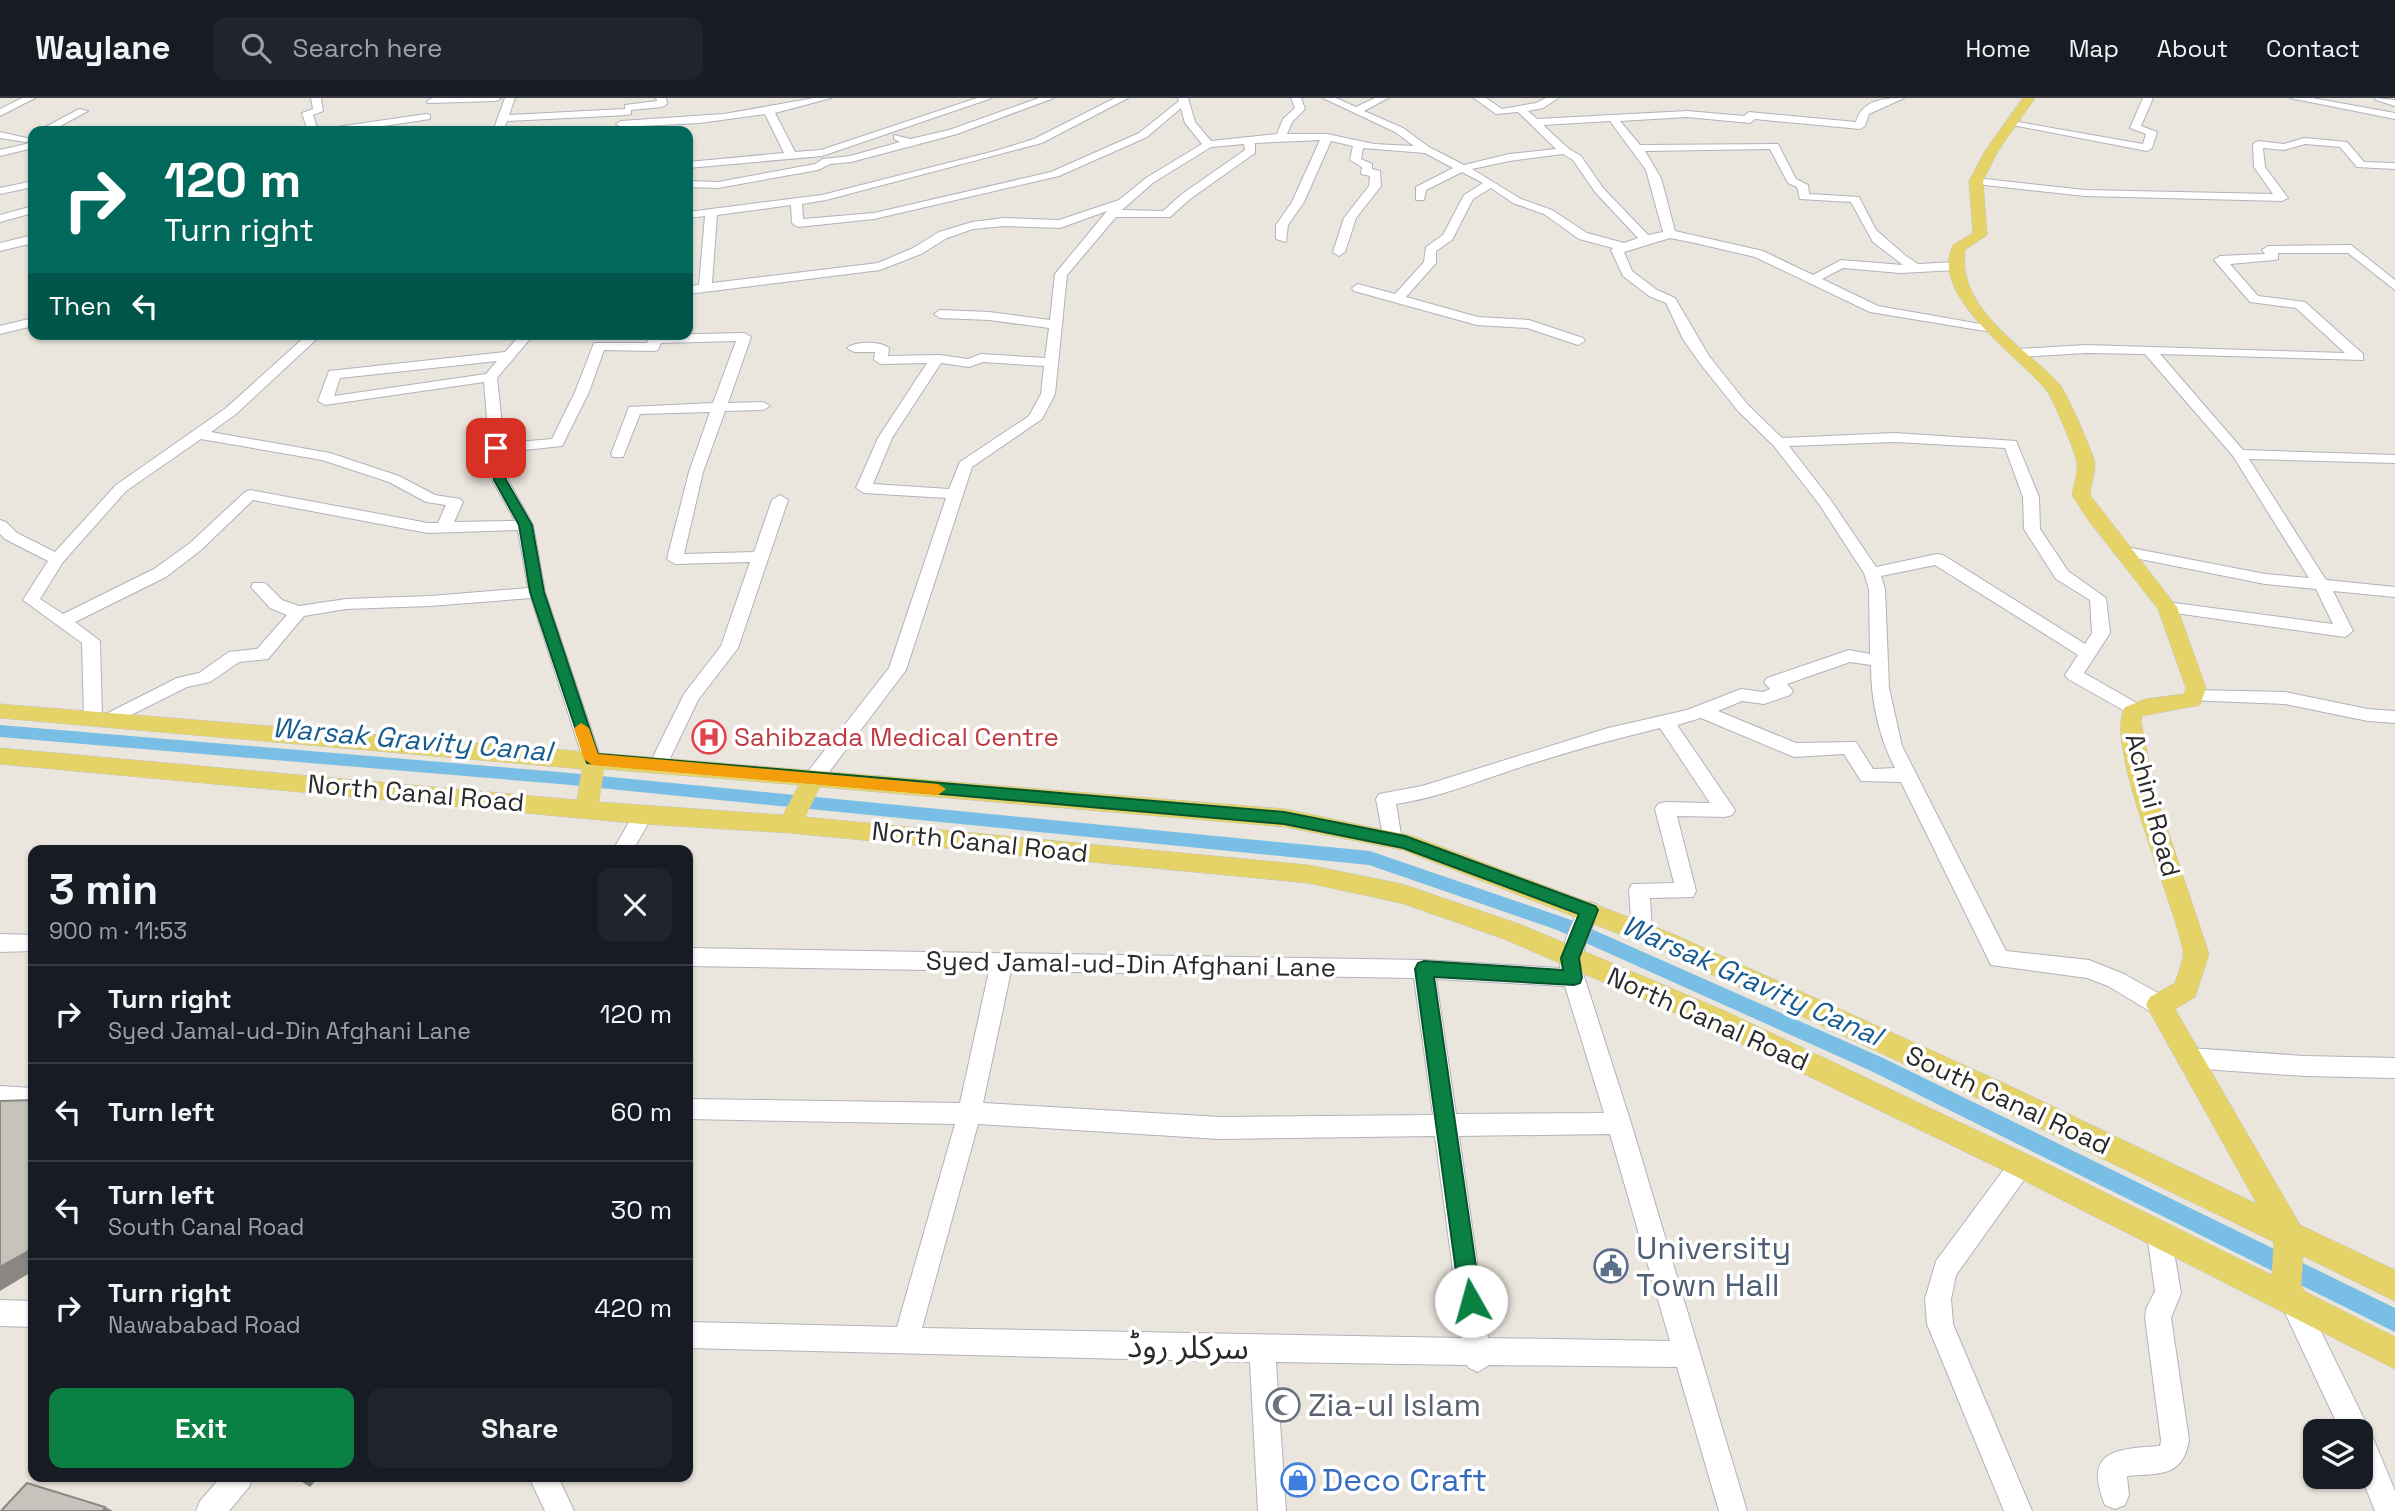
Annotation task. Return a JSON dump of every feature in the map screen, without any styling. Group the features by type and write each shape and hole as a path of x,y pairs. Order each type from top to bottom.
{"main road":[{"path":"2029,98 1976,181 1977,206 1982,223 1980,235 1958,248 1957,266 1964,289 1992,330 2055,389 2086,462 2081,495 2121,551 2167,607 2196,688 2194,696"},
{"name":"Achini Road","path":"2159,1005 2186,989 2196,954 2143,789 2130,721 2133,712 2146,706 2193,699 2194,696"},
{"name":"South Canal Road","path":"0,711 593,764 1284,818 1392,840 1485,870 1588,913 1642,932 1998,1094 2289,1237 2392,1280"},
{"name":"North Canal Road","path":"0,756 588,801 643,815 790,824 1308,874 1402,894 1513,932 1572,960 1716,1019 2159,1234 2289,1293 2395,1353"},
{"path":"588,801 593,764"},
{"path":"790,824 811,781"},
{"path":"2159,1005 2289,1237 2289,1293"}],"street":[{"path":"0,113 30,98"},
{"path":"311,126 307,113 318,111 316,98"},
{"path":"421,126 432,100 496,98"},
{"path":"500,126 510,98"},
{"path":"502,118 662,104 661,98"},
{"path":"640,126 769,111 825,98"},
{"path":"693,164 822,153 987,98"},
{"path":"693,184 719,186 818,167 827,161 851,159 986,121 1049,98"},
{"path":"693,215 796,201 883,182 1038,141 1124,98"},
{"path":"1281,137 1287,121 1300,109 1296,98"},
{"path":"1328,98 1399,130 1427,150 1491,183 1517,201 1548,212 1583,236 1624,247"},
{"path":"1355,111 1383,98"},
{"path":"1479,98 1500,112 1520,109 1544,100"},
{"path":"1536,122 1687,114 1749,120 1749,115 1860,126 1864,112 1877,104 1899,98"},
{"path":"2012,124 2147,148 2152,132 2135,128 2148,98"},
{"path":"2295,98 2395,116"},
{"path":"2380,98 2395,103"},
{"path":"796,201 798,223 856,220 1055,174 1143,135 1184,100 1190,123 1209,144"},
{"path":"621,126 629,105"},
{"path":"1520,109 1577,158 1599,190 1646,240"},
{"path":"53,126 83,111"},
{"path":"769,111 790,154"},
{"path":"1687,114 1711,148"},
{"path":"1612,116 1615,124 1643,153 1652,170 1670,234"},
{"path":"364,126 426,117"},
{"path":"889,132 909,143"},
{"path":"0,135 28,142"},
{"path":"811,781 897,670 965,465 1035,419 1048,394 1061,274 1112,213 1150,180 1201,152 1209,144 1281,137 1327,137 1359,144 1427,150"},
{"path":"1282,239 1282,225 1298,202 1327,137"},
{"path":"1112,213 1166,215 1184,196 1231,167 1251,151 1249,140"},
{"path":"1976,181 2084,193 2282,198 2260,170 2256,158 2258,144 2284,147 2304,141 2343,144 2361,164 2395,166"},
{"path":"0,153 28,143"},
{"path":"1339,253 1350,218 1375,186 1376,173 1365,172 1368,166 1355,160 1359,144"},
{"path":"1636,148 1774,146 1792,181 1802,185 1804,197 1855,199 1867,228 1881,246 1914,267"},
{"path":"1420,198 1420,189 1437,176 1510,158 1565,150"},
{"path":"1398,299 1430,263 1430,250 1448,237 1468,197 1491,183"},
{"path":"0,191 28,185"},
{"path":"693,289 880,266 917,251 943,234 972,226 1004,222 1060,224 1124,201"},
{"path":"0,219 28,211"},
{"path":"705,288 711,213"},
{"path":"1992,330 1875,309 1759,254 1670,234 1617,250 1627,273 1653,293 1671,301 1690,339 1704,359 1742,408 1779,443 1825,502 1872,573 1877,589 1880,688 1893,746 1999,959 2089,969 2116,980 2159,1005"},
{"path":"0,247 28,240"},
{"path":"2018,353 2086,349 2358,357 2300,305 2254,299 2220,260 2251,260 2274,256 2268,250 2351,249 2395,286"},
{"path":"1812,279 1841,264 1863,267 1957,266"},
{"path":"1358,288 1478,321 1529,324 1578,341"},
{"path":"940,314 989,316 1056,325"},
{"path":"0,330 28,323"},
{"path":"693,338 744,337 696,472 675,559 760,556"},
{"path":"299,611 262,655 235,656 204,678 183,682 101,718 91,641 32,600 57,559 121,488 230,411 309,340"},
{"path":"508,356 334,374 325,401 490,377 523,340"},
{"path":"496,448 557,443 582,392 599,346 653,347 655,340"},
{"path":"854,348 882,348 881,360 937,359 969,363 981,358 1052,362"},
{"path":"2149,350 2239,454 2319,583 2344,631 2167,607"},
{"path":"937,359 885,438 864,488 956,494"},
{"path":"490,377 500,480 525,525 537,592 593,764"},
{"path":"618,454 634,410 763,405"},
{"path":"198,434 325,456 394,479 430,499 455,502 444,527"},
{"path":"1779,443 1838,436 1953,439 2011,444 2035,518 2032,529 2062,575 2098,598 2101,633 2074,675 2136,710"},
{"path":"2239,454 2395,459"},
{"path":"62,621 126,593 161,573 195,547 250,495 428,528 525,525"},
{"path":"657,767 690,698 729,648 780,500"},
{"path":"0,526 11,536 57,559"},
{"path":"2121,551 2266,579 2395,592"},
{"path":"1872,573 1937,559 2088,653"},
{"path":"259,587 277,607 285,611 346,604 430,601 537,592"},
{"path":"1392,840 1386,799 1423,793 1511,763 1701,711 1741,695 1764,698 1784,691 1773,682 1849,656 1879,661"},
{"path":"2194,696 2285,698 2368,715 2395,717"},
{"path":"1701,711 1794,750 1849,747 1868,776 1907,775"},
{"path":"1642,932 1639,890 1686,891 1665,809 1725,810 1665,721"},
{"path":"626,845 643,815"},
{"path":"1588,913 1572,960 1733,1511"},
{"path":"0,943 28,943"},
{"name":"Syed Jamal-ud-Din Afghani Lane","path":"693,957 1424,969 1572,960"},
{"path":"906,1340 969,1114 1002,962"},
{"path":"1424,969 1448,1125 1478,1355"},
{"path":"2190,1058 2304,1066 2395,1068"},
{"path":"0,1096 28,1098"},
{"path":"693,1109 1015,1115 1220,1128 1619,1123"},
{"path":"2018,1511 1940,1324 1938,1299 1945,1270 2021,1165"},
{"path":"2115,1495 2113,1470 2118,1463 2165,1459 2173,1453 2175,1440 2158,1318 2159,1309 2168,1293 2159,1234"},
{"path":"2289,1293 2350,1419"},
{"path":"0,1313 28,1314"},
{"name":"سرکلر روڈ","path":"693,1335 1478,1355 1688,1354"},
{"path":"1262,1349 1272,1511"},
{"path":"2373,1472 2389,1511"},
{"path":"210,1511 235,1482"},
{"path":"546,1482 560,1511"}],"building":[{"path":"28,1100 28,1251 0,1267 0,1101"},
{"path":"27,1483 105,1507 103,1511 1,1511"}],"waterway":[{"name":"Warsak Gravity Canal","path":"0,731 560,778 1370,858 1564,925 1876,1064 2395,1320"}],"slow traffic":[{"path":"581,728 592,759 657,767 938,789"}],"place":[{"name":"Sahibzada Medical Centre","path":"709,737"},
{"name":"University Town Hall","path":"1611,1266"},
{"name":"Zia-ul Islam","path":"1283,1405"},
{"name":"Deco Craft","path":"1298,1480"}],"route":[{"path":"496,448 500,480 525,525 537,592 592,759 657,767 1284,818 1405,842 1589,910 1570,958 1574,978 1424,969 1471,1301"}]}
